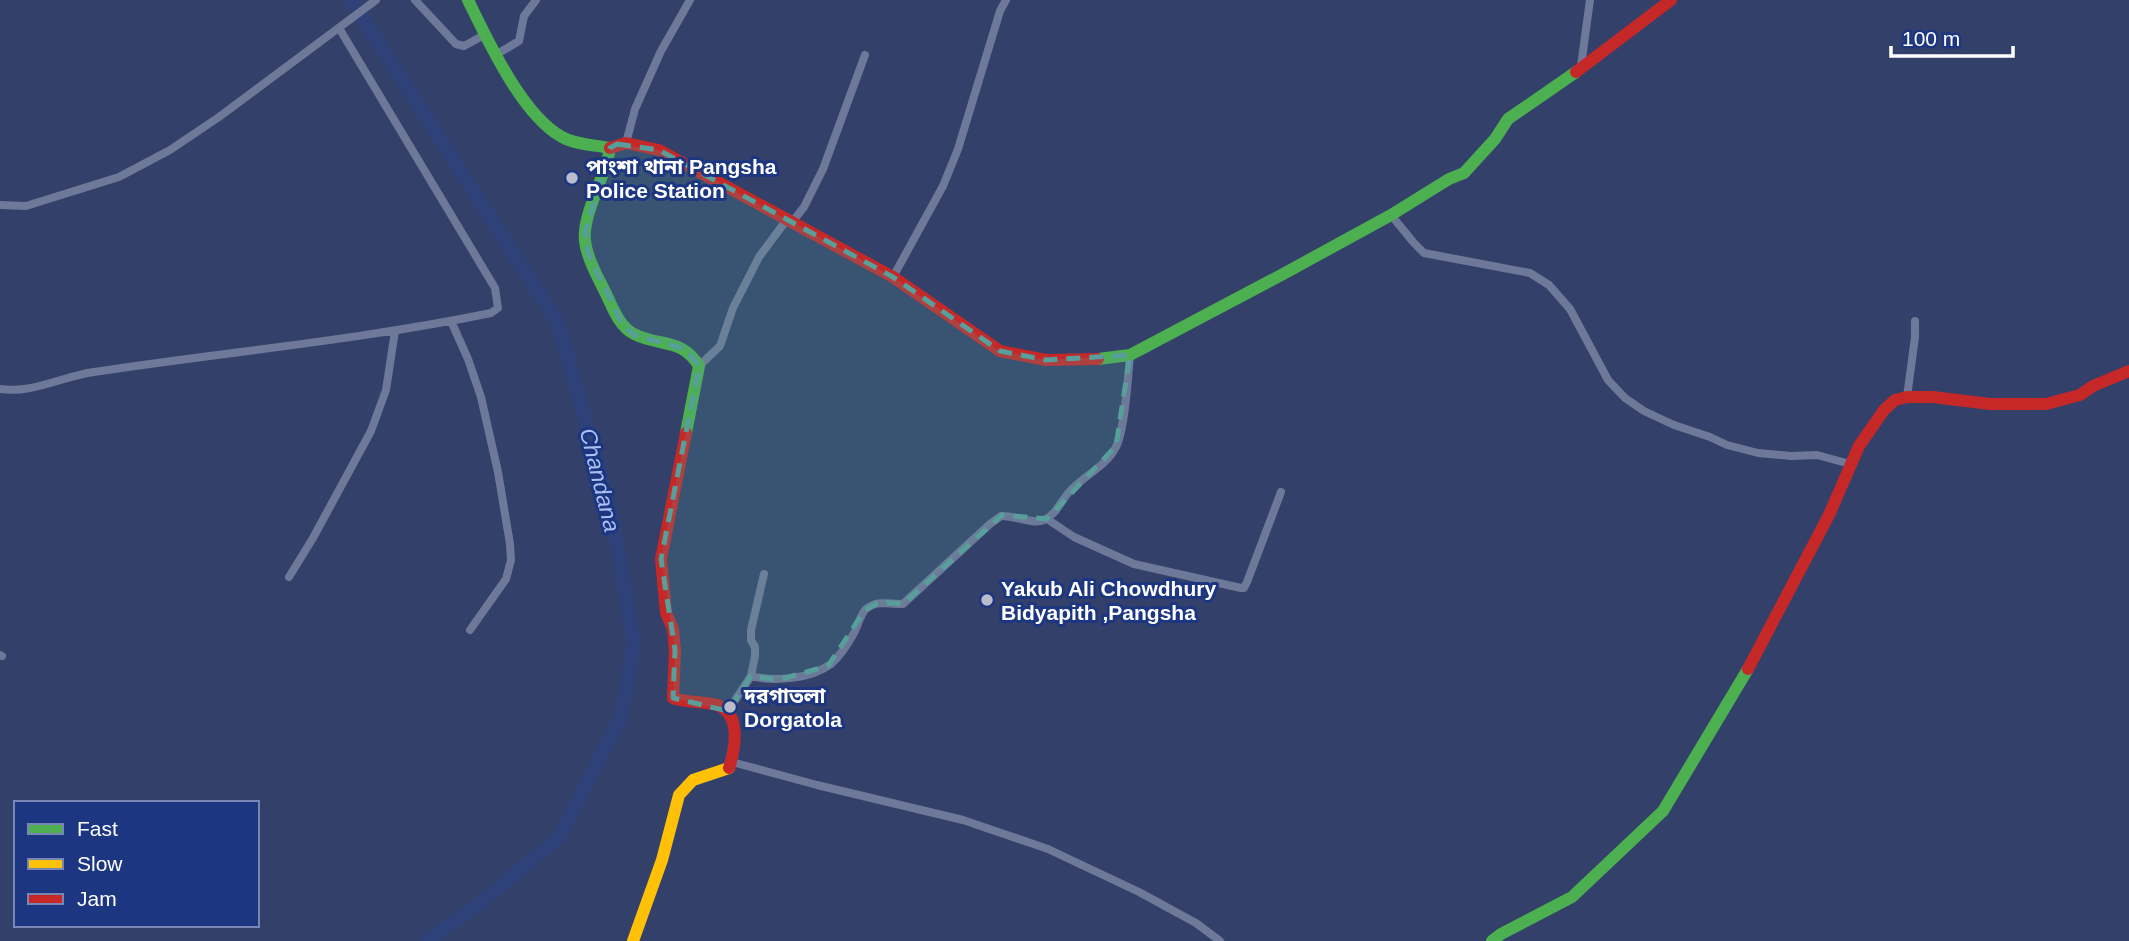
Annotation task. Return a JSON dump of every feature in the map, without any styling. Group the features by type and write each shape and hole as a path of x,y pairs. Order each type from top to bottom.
{"street":[{"path":"0,205 26,206 119,177 170,150 219,117 376,0"},
{"path":"415,0 456,44 464,46 486,34"},
{"path":"468,0 528,105 548,128 570,141 610,148 626,143 659,150 893,277 1000,351 1046,360 1105,359 1130,355 1285,273 1464,173 1495,139 1508,119 1671,0"},
{"path":"497,54 519,41 524,16 536,0"},
{"path":"626,143 635,109 690,0"},
{"path":"893,277 943,186 958,149 1000,11 1006,0"},
{"path":"1581,66 1590,0"},
{"path":"0,389 26,389 90,372 395,331 491,313 498,308 495,288 339,28"},
{"path":"699,366 720,346 733,308 760,257 804,206 823,169 865,55"},
{"path":"610,148 606,169 585,231 588,254 622,324 635,335 685,349 696,359 699,366 661,559 666,613 673,629 675,650 673,698 716,705 727,710 733,719 734,748 732,762 726,771 690,780 679,795 662,860 633,941"},
{"path":"1391,215 1424,253 1530,273 1549,285 1570,309 1608,380 1625,398 1644,411 1727,445 1758,453 1817,455 1850,464"},
{"path":"451,321 481,397 498,471 511,560 506,579 470,630"},
{"path":"1907,397 1912,371 1915,321"},
{"path":"289,577 371,431 386,390 395,331"},
{"path":"751,676 778,680 814,673 828,666 838,658 865,610 880,602 903,604 1001,516 1038,521 1047,519 1071,489 1093,473 1116,446 1122,421 1130,355"},
{"path":"1492,941 1572,897 1663,811 1755,657 1829,515 1859,446 1884,410 1895,400 1933,397 1990,404 2046,404 2080,395 2129,371"},
{"path":"1047,519 1074,537 1134,564 1241,588 1247,582 1281,492"},
{"path":"727,710 751,676 755,656 751,630 764,574"},
{"path":"732,762 963,820 1048,849 1162,904 1196,923 1220,941"}],"highlighted area":[{"path":"617,144 659,150 893,277 1000,351 1046,360 1130,355 1116,446 1047,519 1002,515 903,604 880,602 865,610 828,666 778,680 751,676 728,711 673,698 675,650 661,559 699,366 685,349 634,335 622,324 588,254 585,231 610,148"}],"waterway":[{"name":"Chandana","path":"351,0 558,323 612,514 634,644 621,717 559,837 474,908 427,941"}],"traffic: fast":[{"path":"468,0 508,76 533,112 567,140 610,148 587,219 586,248 612,306 625,327 644,338 678,347 699,366 686,433"},
{"path":"1098,359 1130,355 1285,273 1464,173 1495,139 1508,119 1576,72"},
{"path":"1492,941 1572,897 1663,811 1748,669"}],"traffic: slow":[{"path":"633,941 662,860 679,795 693,780 729,768"}],"traffic: jam":[{"path":"1576,72 1671,0"},
{"path":"610,148 626,143 659,150 893,277 1000,351 1046,360 1098,359"},
{"path":"1748,669 1829,515 1859,446 1884,410 1895,400 1933,397 1990,404 2046,404 2080,395 2093,386 2129,371"},
{"path":"686,433 661,559 666,613 673,629 675,650 673,698 717,705 730,716 735,733 729,768"}],"place":[{"name":"পাংশা থানা Pangsha Police Station","path":"572,178"},
{"name":"Yakub Ali Chowdhury Bidyapith ,Pangsha","path":"987,600"},
{"name":"দরগাতলা Dorgatola","path":"730,707"}]}
